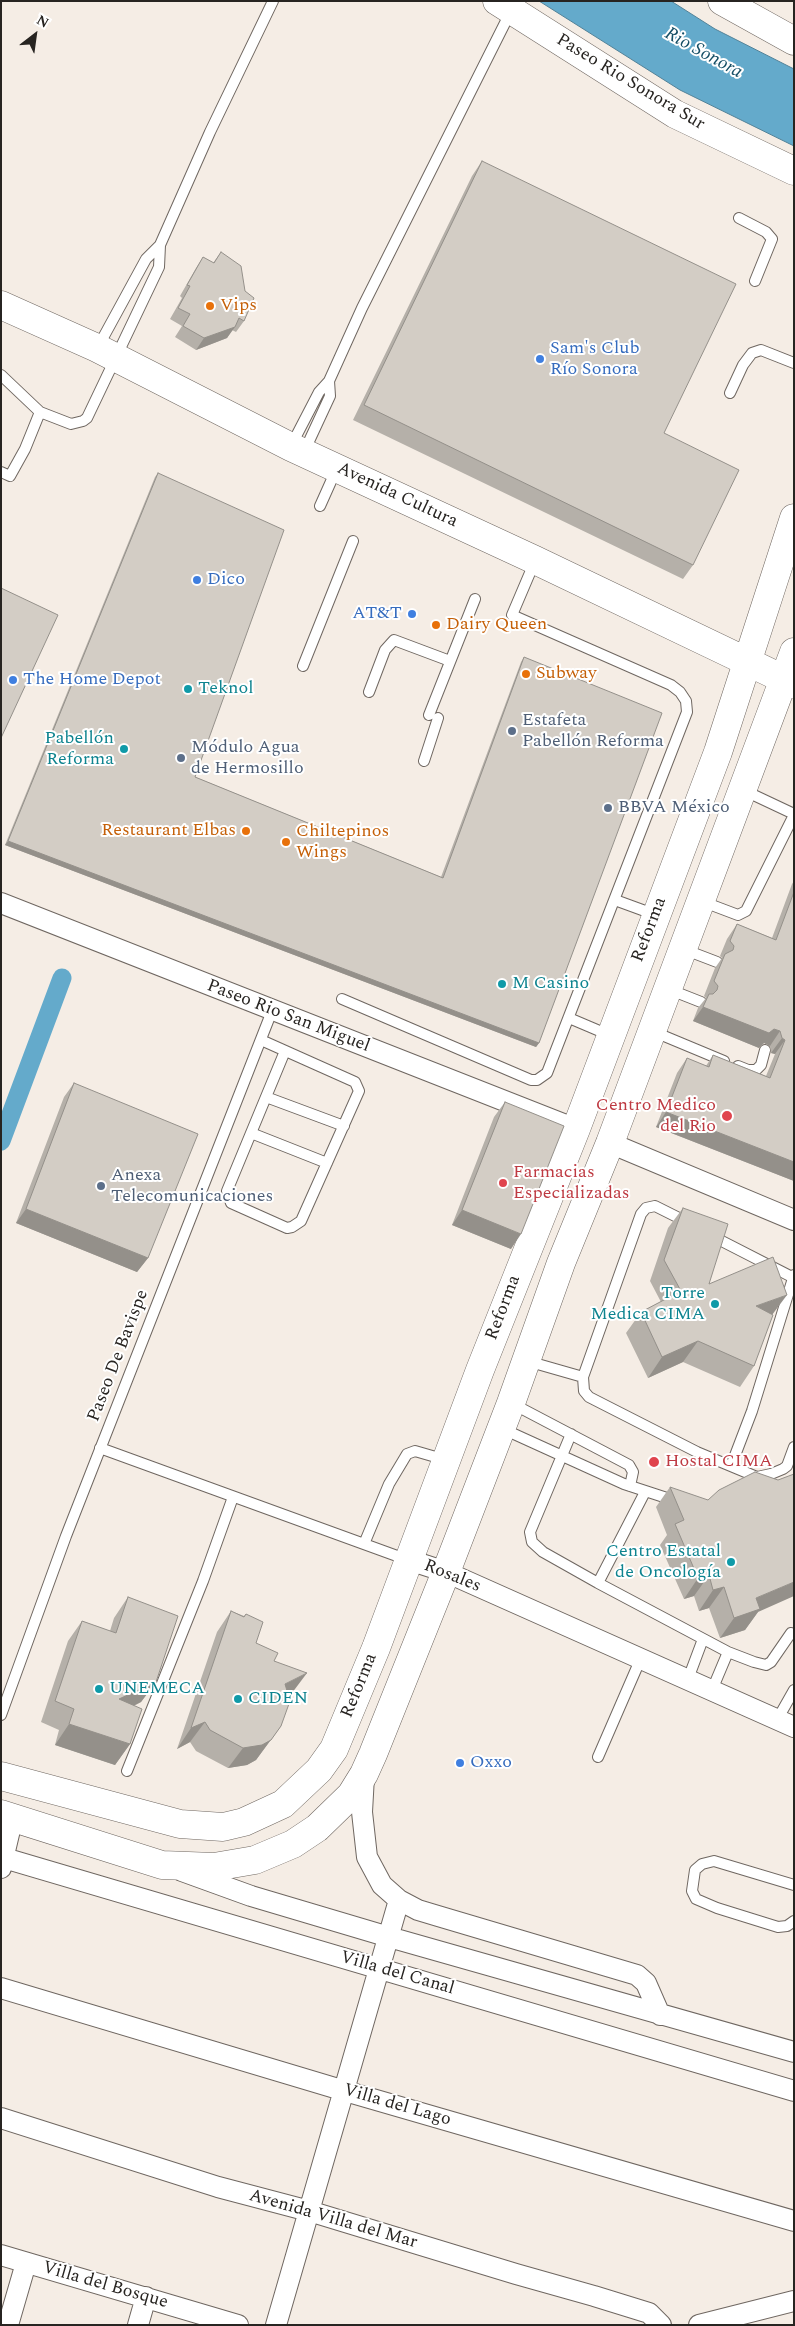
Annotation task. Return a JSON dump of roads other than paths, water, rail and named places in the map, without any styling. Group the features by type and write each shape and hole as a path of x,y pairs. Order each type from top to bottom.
{"main road":[{"path":"722,1 794,41"},
{"name":"Paseo Rio Sonora Sur","path":"504,6 675,114 794,171"},
{"name":"Avenida Cultura","path":"1,305 106,353 297,450 535,560 789,682"},
{"name":"Reforma","path":"1,1776 180,1824 222,1826 259,1817 283,1804 319,1770 334,1749 572,1139 718,752 794,518"},
{"name":"Reforma","path":"7,1815 162,1864 214,1867 248,1862 293,1844 317,1828 351,1795 364,1774 446,1572 511,1403 561,1263 613,1137 742,790 789,682 794,652"},
{"path":"613,1137 605,1129 599,1118 624,1040 623,1028 614,1026"},
{"path":"561,1263 546,1253 544,1247 566,1172 572,1139"}],"street":[{"name":"Paseo Rio San Miguel","path":"1,903 272,1011 572,1139"},
{"path":"613,1137 794,1220"},
{"name":"Rosales","path":"409,1560 446,1572 785,1724"},
{"path":"364,1774 362,1819 367,1857 382,1885 399,1900 418,1910 636,1975 646,1984 660,2015"},
{"path":"2,1861 7,1815"},
{"name":"Villa del Canal","path":"2,1861 380,1969 794,2091"},
{"name":"Villa del Canal","path":"162,1864 251,1896 794,2052"},
{"path":"276,2325 399,1900"},
{"name":"Villa del Lago","path":"1,1988 345,2091 794,2220"},
{"name":"Avenida Villa del Mar","path":"1,2118 218,2187 309,2211 601,2298 649,2314 661,2325"},
{"name":"Villa del Bosque","path":"1,2255 238,2325"},
{"path":"8,2325 26,2263"},
{"path":"138,2325 146,2297"},
{"path":"699,2325 794,2301"}],"lane":[{"path":"1,375 40,412 71,424 83,422 87,418 106,353 146,259 160,245 221,109 273,1"},
{"path":"297,450 330,396 329,381 504,6"},
{"path":"739,218 766,232 772,239 755,281"},
{"path":"106,353 159,266 160,245"},
{"path":"730,393 743,365 752,353 761,350 794,363"},
{"path":"1,472 10,476 25,449 40,412"},
{"path":"320,506 337,468"},
{"path":"303,666 353,541"},
{"path":"342,999 531,1080 537,1080 547,1073 687,712 686,701 680,692 671,685 512,615 535,560"},
{"path":"424,761 434,716 450,661 475,599"},
{"path":"369,692 385,650 394,640 450,661"},
{"path":"700,900 738,914 746,911 794,815 742,790"},
{"path":"615,900 656,915"},
{"path":"682,948 717,962"},
{"path":"667,989 701,1002"},
{"name":"Paseo De Bavispe","path":"1,1715 100,1448 272,1011"},
{"path":"569,1018 614,1026"},
{"path":"651,1031 748,1070 756,1070 761,1065 765,1050"},
{"path":"261,1040 355,1082 358,1086 358,1091 344,1126 300,1222 287,1228 231,1203 227,1198 227,1191 284,1051"},
{"path":"266,1096 344,1126"},
{"path":"251,1134 327,1163"},
{"path":"731,1466 752,1411 793,1277 655,1206 646,1208 641,1214 583,1377 582,1385 589,1397 697,1452 757,1477 771,1474 786,1466 794,1447"},
{"path":"526,1361 583,1377"},
{"path":"511,1403 629,1465 633,1472 630,1486"},
{"path":"501,1428 630,1486 677,1501"},
{"path":"572,1434 530,1532 532,1542 543,1552 728,1652 766,1665 771,1662 791,1633"},
{"name":"Rosales","path":"100,1448 409,1560"},
{"path":"364,1544 389,1484 407,1454 414,1451 446,1460"},
{"path":"598,1583 645,1492"},
{"path":"127,1770 203,1581 233,1497"},
{"path":"688,1679 703,1639"},
{"path":"712,1690 728,1652"},
{"path":"598,1757 641,1658"},
{"path":"785,1724 794,1690"},
{"path":"794,1885 714,1861 702,1864 695,1870 692,1891 696,1899 770,1924 787,1926 794,1921"}],"water":[{"name":"Rio Sonora","path":"539,1 671,1 715,29 794,69 794,146 680,90"}],"waterway":[{"path":"1,1141 62,978"}],"place":[{"name":"Vips","path":"210,306"},
{"name":"Sam's Club Río Sonora","path":"540,359"},
{"name":"Dico","path":"197,580"},
{"name":"AT&T","path":"412,614"},
{"name":"Dairy Queen","path":"436,625"},
{"name":"Subway","path":"526,674"},
{"name":"The Home Depot","path":"13,680"},
{"name":"Teknol","path":"188,689"},
{"name":"Estafeta Pabellón Reforma","path":"512,731"},
{"name":"Pabellón Reforma","path":"124,749"},
{"name":"Módulo Agua de Hermosillo","path":"181,758"},
{"name":"BBVA México","path":"608,808"},
{"name":"Restaurant Elbas","path":"246,831"},
{"name":"Chiltepinos Wings","path":"286,842"},
{"name":"M Casino","path":"502,984"},
{"name":"Centro Medico del Rio","path":"727,1116"},
{"name":"Farmacias Especializadas","path":"503,1183"},
{"name":"Anexa Telecomunicaciones","path":"101,1186"},
{"name":"Torre Medica CIMA","path":"715,1304"},
{"name":"Hostal CIMA","path":"654,1462"},
{"name":"Centro Estatal de Oncología","path":"731,1562"},
{"name":"UNEMECA","path":"99,1689"},
{"name":"CIDEN","path":"238,1699"},
{"name":"Oxxo","path":"460,1763"}]}
